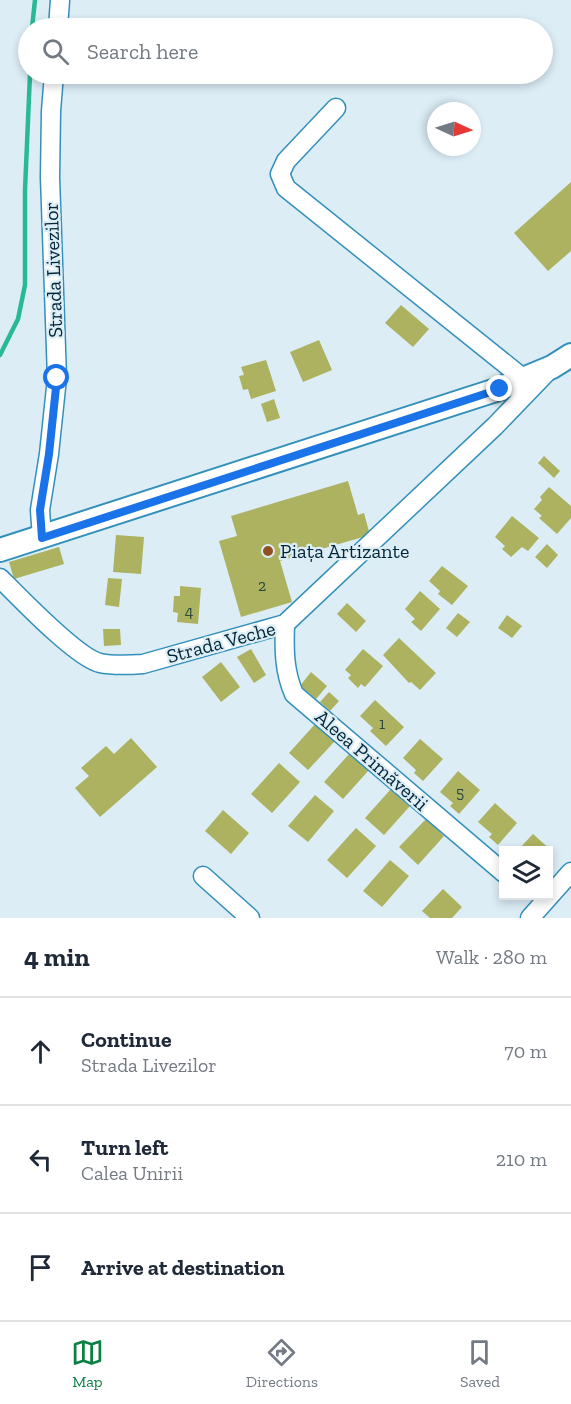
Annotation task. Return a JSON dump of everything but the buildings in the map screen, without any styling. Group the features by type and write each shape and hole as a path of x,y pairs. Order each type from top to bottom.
{"main road":[{"path":"0,550 500,389 552,367 571,355"}],"street":[{"path":"59,18 60,0"},
{"name":"Strada Livezilor","path":"42,538 40,510 57,378 50,177 53,84"},
{"path":"336,108 286,161 280,174 286,188 524,379"},
{"name":"Strada Veche","path":"0,578 81,654 98,663 120,666 143,664 285,624 495,426 552,367"},
{"name":"Aleea Primăverii","path":"285,624 287,677 294,694 499,869"},
{"path":"534,906 571,872"},
{"path":"203,876 250,918"}],"waterway":[{"path":"33,18 35,0"},
{"path":"0,355 18,319 25,285 25,190 30,84"}],"place":[{"name":"Piața Artizante","path":"268,551"}],"route":[{"path":"57,378 40,510 42,538 500,389"}]}
